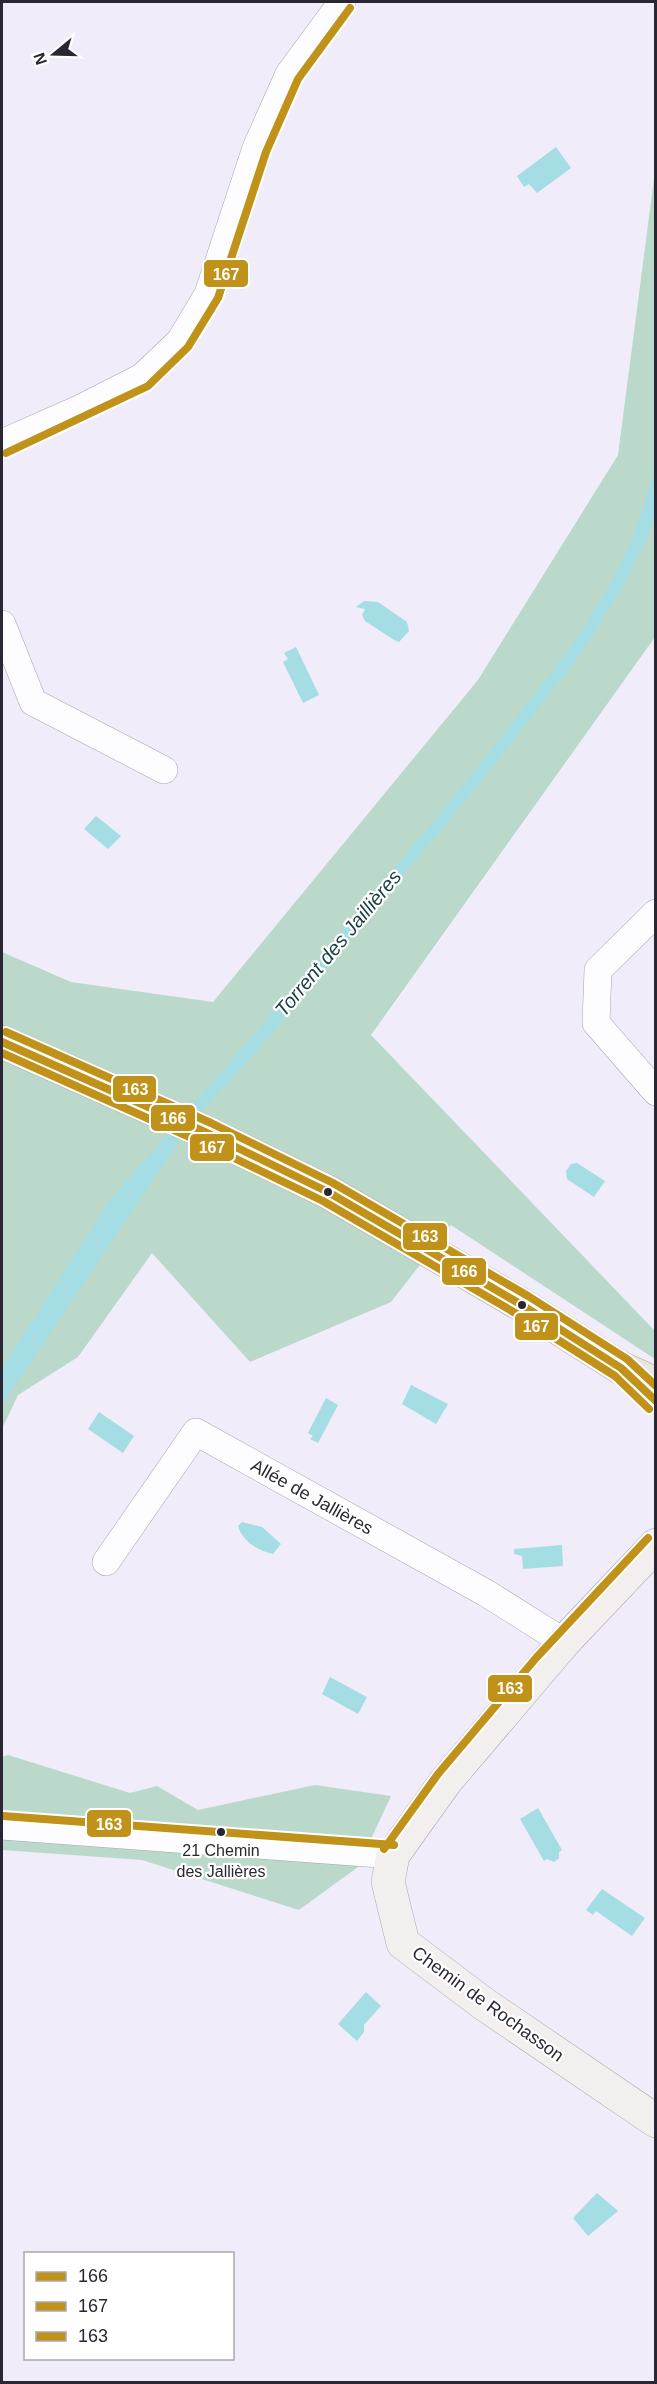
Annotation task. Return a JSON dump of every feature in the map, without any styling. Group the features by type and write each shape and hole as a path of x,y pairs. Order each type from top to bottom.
{"main road":[{"path":"2,1042 200,1130 328,1192 522,1305 621,1368 656,1384"},
{"path":"621,1368 656,1401"}],"street":[{"path":"2,443 142,377 180,341 207,294 256,148 289,74 342,2"},
{"path":"2,624 33,702 164,770"},
{"path":"656,912 598,970 596,1023 656,1092"},
{"name":"Allée de Jallières","path":"106,1562 196,1432 486,1593 564,1642"},
{"name":"Chemin de Rochasson","path":"656,1545 564,1642 446,1781 393,1855 388,1882 403,1943 484,2004 656,2121"},
{"path":"2,1826 393,1855"}],"green space":[{"path":"655,171 655,637 371,1035 655,1331 655,1359 451,1225 391,1302 250,1362 152,1253 78,1357 18,1395 2,1429 2,952 71,982 213,1002 478,680 618,455"},
{"path":"8,1755 130,1793 157,1786 198,1810 315,1785 391,1796 358,1867 299,1910 142,1860 2,1850 2,1757"}],"water":[{"path":"556,147 571,168 537,193 529,184 524,187 517,176"},
{"name":"Torrent des Jaillières","path":"655,472 655,515 646,540 622,588 579,656 482,780 262,1045 190,1124 2,1405 2,1368 110,1200 308,972 462,787 568,651 604,595 631,543"},
{"path":"364,601 378,602 407,622 409,631 399,642 365,621 362,615 365,609 356,607"},
{"path":"296,647 319,695 303,703 283,662 288,659 284,653"},
{"path":"96,816 121,836 108,849 84,829"},
{"path":"577,1163 605,1181 594,1197 567,1179 566,1171 571,1164"},
{"path":"411,1385 448,1404 436,1424 402,1404"},
{"path":"326,1398 338,1405 318,1443 310,1439 313,1436 308,1433"},
{"path":"99,1412 134,1436 123,1453 88,1429"},
{"path":"242,1522 262,1527 281,1544 273,1554 256,1548 240,1531 238,1526"},
{"path":"562,1545 563,1566 523,1569 522,1556 514,1554 514,1549"},
{"path":"330,1677 367,1697 358,1714 322,1694"},
{"path":"538,1808 562,1850 559,1852 559,1858 554,1862 547,1859 544,1861 520,1819"},
{"path":"602,1889 645,1918 632,1936 596,1911 593,1915 586,1910"},
{"path":"366,1992 381,2006 364,2025 364,2032 357,2041 338,2024"},
{"path":"597,2193 618,2211 588,2236 573,2218"}],"transit line":[{"name":"167","path":"6,453 148,386 188,347 218,298 266,152 298,79 350,8"},
{"name":"163","path":"6,1032 211,1123 333,1183 528,1296 627,1359 656,1386"},
{"name":"166","path":"2,1042 207,1133 328,1192 522,1305 621,1368 656,1401"},
{"name":"167","path":"2,1053 203,1143 323,1201 517,1314 615,1376 649,1409"},
{"name":"163","path":"384,1849 438,1774 536,1658 648,1538"},
{"name":"163","path":"3,1816 394,1845"}],"place":[{"name":"21 Chemin des Jallières","path":"221,1832"}]}
